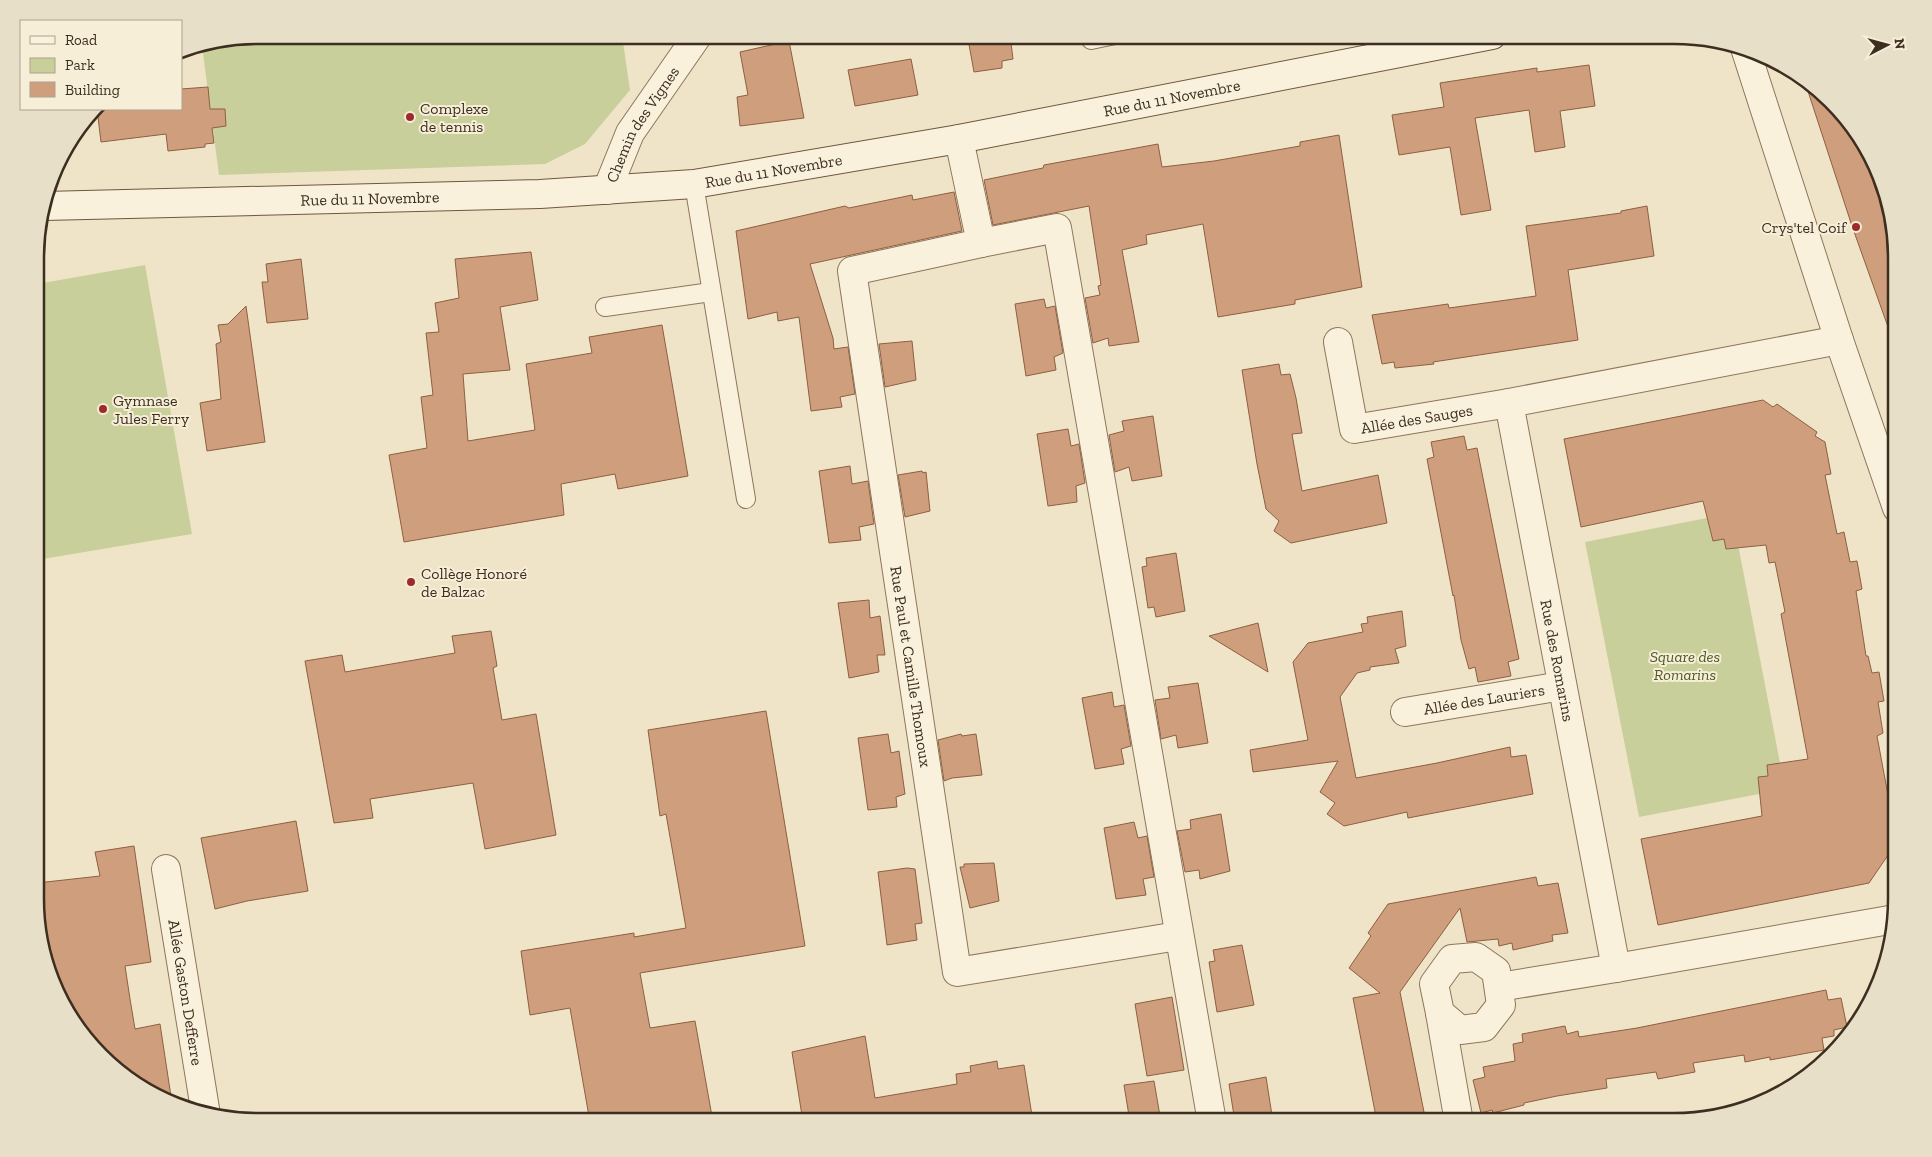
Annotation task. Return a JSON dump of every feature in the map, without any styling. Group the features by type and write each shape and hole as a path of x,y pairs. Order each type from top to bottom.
{"street":[{"name":"Chemin des Vignes","path":"607,190 630,133 692,44"},
{"name":"Rue du 11 Novembre","path":"50,206 540,194 694,184 959,139 1410,44"},
{"path":"1748,57 1838,340 1888,485"},
{"path":"959,139 981,243"},
{"name":"Rue Paul et Camille Thomoux","path":"1178,936 957,972 852,271 1057,228 1178,936 1210,1113"},
{"path":"1509,404 1838,340"},
{"name":"Allée des Sauges","path":"1338,342 1354,429 1509,404"},
{"name":"Rue des Romarins","path":"1509,404 1616,968"},
{"name":"Allée des Lauriers","path":"1406,712 1562,686"},
{"name":"Allée Gaston Defferre","path":"166,869 205,1107"},
{"path":"1499,987 1887,921"},
{"path":"1440,1013 1460,1030 1484,1027 1501,1005 1496,971 1476,957 1452,959 1434,984 1457,1113"}],"lane":[{"path":"694,184 746,499"},
{"path":"605,307 711,292"}],"green space":[{"name":"Complexe de tennis","path":"244,44 623,44 630,90 585,144 545,164 219,175 203,51"},
{"name":"Gymnase Jules Ferry","path":"145,265 192,534 44,559 44,283"},
{"name":"Square des Romarins","path":"1732,513 1785,789 1639,817 1585,542"}],"building":[{"path":"776,44 790,44 804,118 740,126 737,97 748,95 740,52"},
{"path":"969,44 1011,44 1013,59 1002,61 1002,68 974,72"},
{"path":"911,59 918,95 855,106 848,70"},
{"path":"1589,65 1595,106 1560,111 1565,147 1535,152 1529,110 1475,118 1491,210 1461,215 1450,147 1399,155 1392,115 1444,107 1440,83 1537,68 1537,72"},
{"path":"208,87 210,109 225,109 226,126 212,128 214,143 205,144 205,147 168,151 166,134 101,142 98,116 103,110 182,110 182,89"},
{"path":"1808,90 1826,106 1844,127 1860,151 1877,189 1884,216 1888,244 1888,327 1852,226"},
{"path":"1339,135 1362,287 1295,300 1295,304 1218,317 1203,224 1146,235 1147,244 1122,250 1139,342 1109,346 1108,338 1093,343 1085,298 1100,295 1098,286 1101,285 1089,206 993,225 984,180 1043,168 1044,165 1158,144 1162,167 1214,161 1300,146 1300,142"},
{"path":"954,192 962,231 810,264 833,338 834,349 848,347 855,394 840,397 842,407 811,411 799,317 778,321 777,312 748,319 736,231 845,206 849,208 912,195 913,200"},
{"path":"1647,206 1654,256 1568,270 1578,340 1433,362 1434,364 1395,368 1394,362 1382,364 1372,315 1448,304 1449,308 1536,296 1526,226 1621,213 1621,211"},
{"path":"531,252 538,300 500,307 510,370 463,374 468,441 535,430 526,364 592,353 589,337 662,325 688,476 618,489 615,474 561,484 564,515 404,542 389,455 427,448 421,397 433,395 426,333 439,332 435,303 459,298 455,259"},
{"path":"301,259 308,319 267,323 262,282 268,282 266,264"},
{"path":"1044,299 1046,308 1055,306 1063,353 1054,357 1056,370 1026,376 1015,304"},
{"path":"246,306 265,442 207,451 200,403 221,399 216,344 221,342 218,325 228,324"},
{"path":"912,341 916,380 885,387 879,344"},
{"path":"1279,364 1281,375 1290,374 1296,398 1302,433 1292,434 1302,491 1378,475 1387,523 1291,543 1274,531 1279,521 1266,509 1242,370"},
{"path":"1763,400 1773,407 1777,404 1817,432 1815,436 1825,442 1831,474 1825,475 1837,534 1844,532 1850,562 1857,561 1862,589 1856,591 1866,656 1868,656 1872,673 1879,672 1884,701 1878,702 1883,733 1877,736 1888,795 1888,855 1869,883 1658,925 1641,839 1762,816 1758,777 1768,776 1767,765 1808,759 1781,614 1785,612 1775,562 1769,563 1766,545 1726,549 1724,539 1713,541 1703,501 1581,527 1564,439"},
{"path":"1153,416 1162,476 1132,481 1129,467 1115,472 1109,435 1124,431 1122,421"},
{"path":"1068,429 1071,446 1079,444 1085,483 1076,486 1077,502 1048,506 1037,434"},
{"path":"1464,436 1467,450 1477,448 1519,659 1508,662 1511,676 1478,682 1475,667 1469,669 1461,640 1427,459 1434,457 1431,442"},
{"path":"850,466 852,484 868,481 874,524 859,527 861,540 829,543 819,471"},
{"path":"922,471 923,473 926,472 930,511 905,517 898,475"},
{"path":"1176,553 1185,611 1156,617 1154,607 1148,608 1142,567 1147,566 1146,558"},
{"path":"869,600 870,618 880,616 885,655 877,655 879,672 849,678 838,603"},
{"path":"1402,611 1406,646 1395,649 1399,663 1370,667 1370,670 1357,673 1340,697 1356,778 1510,747 1511,757 1526,755 1533,794 1408,818 1407,812 1344,826 1327,814 1335,803 1320,792 1338,761 1253,772 1250,750 1308,740 1293,662 1308,643 1363,632 1361,624 1368,623 1367,617"},
{"path":"1258,623 1268,672 1209,636"},
{"path":"491,631 497,666 493,668 502,720 536,714 556,835 485,849 473,783 370,799 373,818 334,823 305,661 342,655 345,672 455,653 452,636"},
{"path":"1198,683 1208,743 1178,748 1176,735 1161,739 1155,700 1170,698 1168,687"},
{"path":"1112,692 1114,707 1124,705 1131,746 1121,749 1124,764 1095,769 1082,698"},
{"path":"766,711 805,946 640,973 650,1028 695,1021 711,1113 588,1113 570,1008 530,1015 521,951 634,933 634,937 686,928 666,814 660,816 648,730"},
{"path":"888,734 891,753 899,751 905,794 896,797 897,807 868,810 858,738"},
{"path":"961,734 962,736 976,734 982,775 952,778 944,781 938,740"},
{"path":"1221,814 1230,871 1200,879 1199,870 1185,872 1177,831 1191,829 1190,820"},
{"path":"296,821 308,891 247,901 215,909 201,838"},
{"path":"1134,822 1138,838 1147,836 1154,877 1143,879 1146,895 1116,899 1104,828"},
{"path":"134,846 151,962 125,966 135,1029 160,1024 171,1095 151,1085 127,1069 106,1051 88,1030 72,1006 55,968 48,941 44,913 44,882 100,876 95,852"},
{"path":"994,863 999,901 970,908 960,867 964,867 964,864"},
{"path":"907,868 915,869 922,923 915,924 917,940 887,945 878,872"},
{"path":"1536,877 1538,886 1558,883 1568,933 1552,935 1553,941 1513,950 1512,943 1499,946 1498,939 1467,942 1460,908 1400,992 1424,1113 1375,1113 1353,998 1380,993 1349,968 1371,936 1368,933 1388,904"},
{"path":"1242,945 1254,1005 1217,1012 1209,962 1215,961 1213,950"},
{"path":"1826,990 1828,1000 1841,998 1847,1026 1834,1030 1834,1036 1822,1038 1824,1050 1770,1060 1770,1057 1745,1062 1744,1055 1693,1063 1695,1072 1658,1079 1656,1072 1606,1079 1607,1088 1524,1103 1524,1105 1493,1113 1492,1110 1481,1113 1473,1080 1485,1077 1483,1067 1515,1061 1513,1044 1523,1042 1522,1034 1565,1026 1567,1034 1578,1031 1579,1037 1637,1028"},
{"path":"1172,997 1184,1070 1147,1076 1135,1004"},
{"path":"865,1036 875,1098 957,1084 956,1074 971,1072 970,1066 997,1061 998,1069 1024,1065 1032,1113 802,1113 792,1052"},
{"path":"1266,1077 1272,1113 1234,1113 1229,1084"},
{"path":"1154,1081 1159,1113 1129,1113 1124,1085"}],"place":[{"name":"Complexe de tennis","path":"410,117"},
{"name":"Crys'tel Coif","path":"1856,227"},
{"name":"Gymnase Jules Ferry","path":"103,409"},
{"name":"Collège Honoré de Balzac","path":"411,582"}]}
